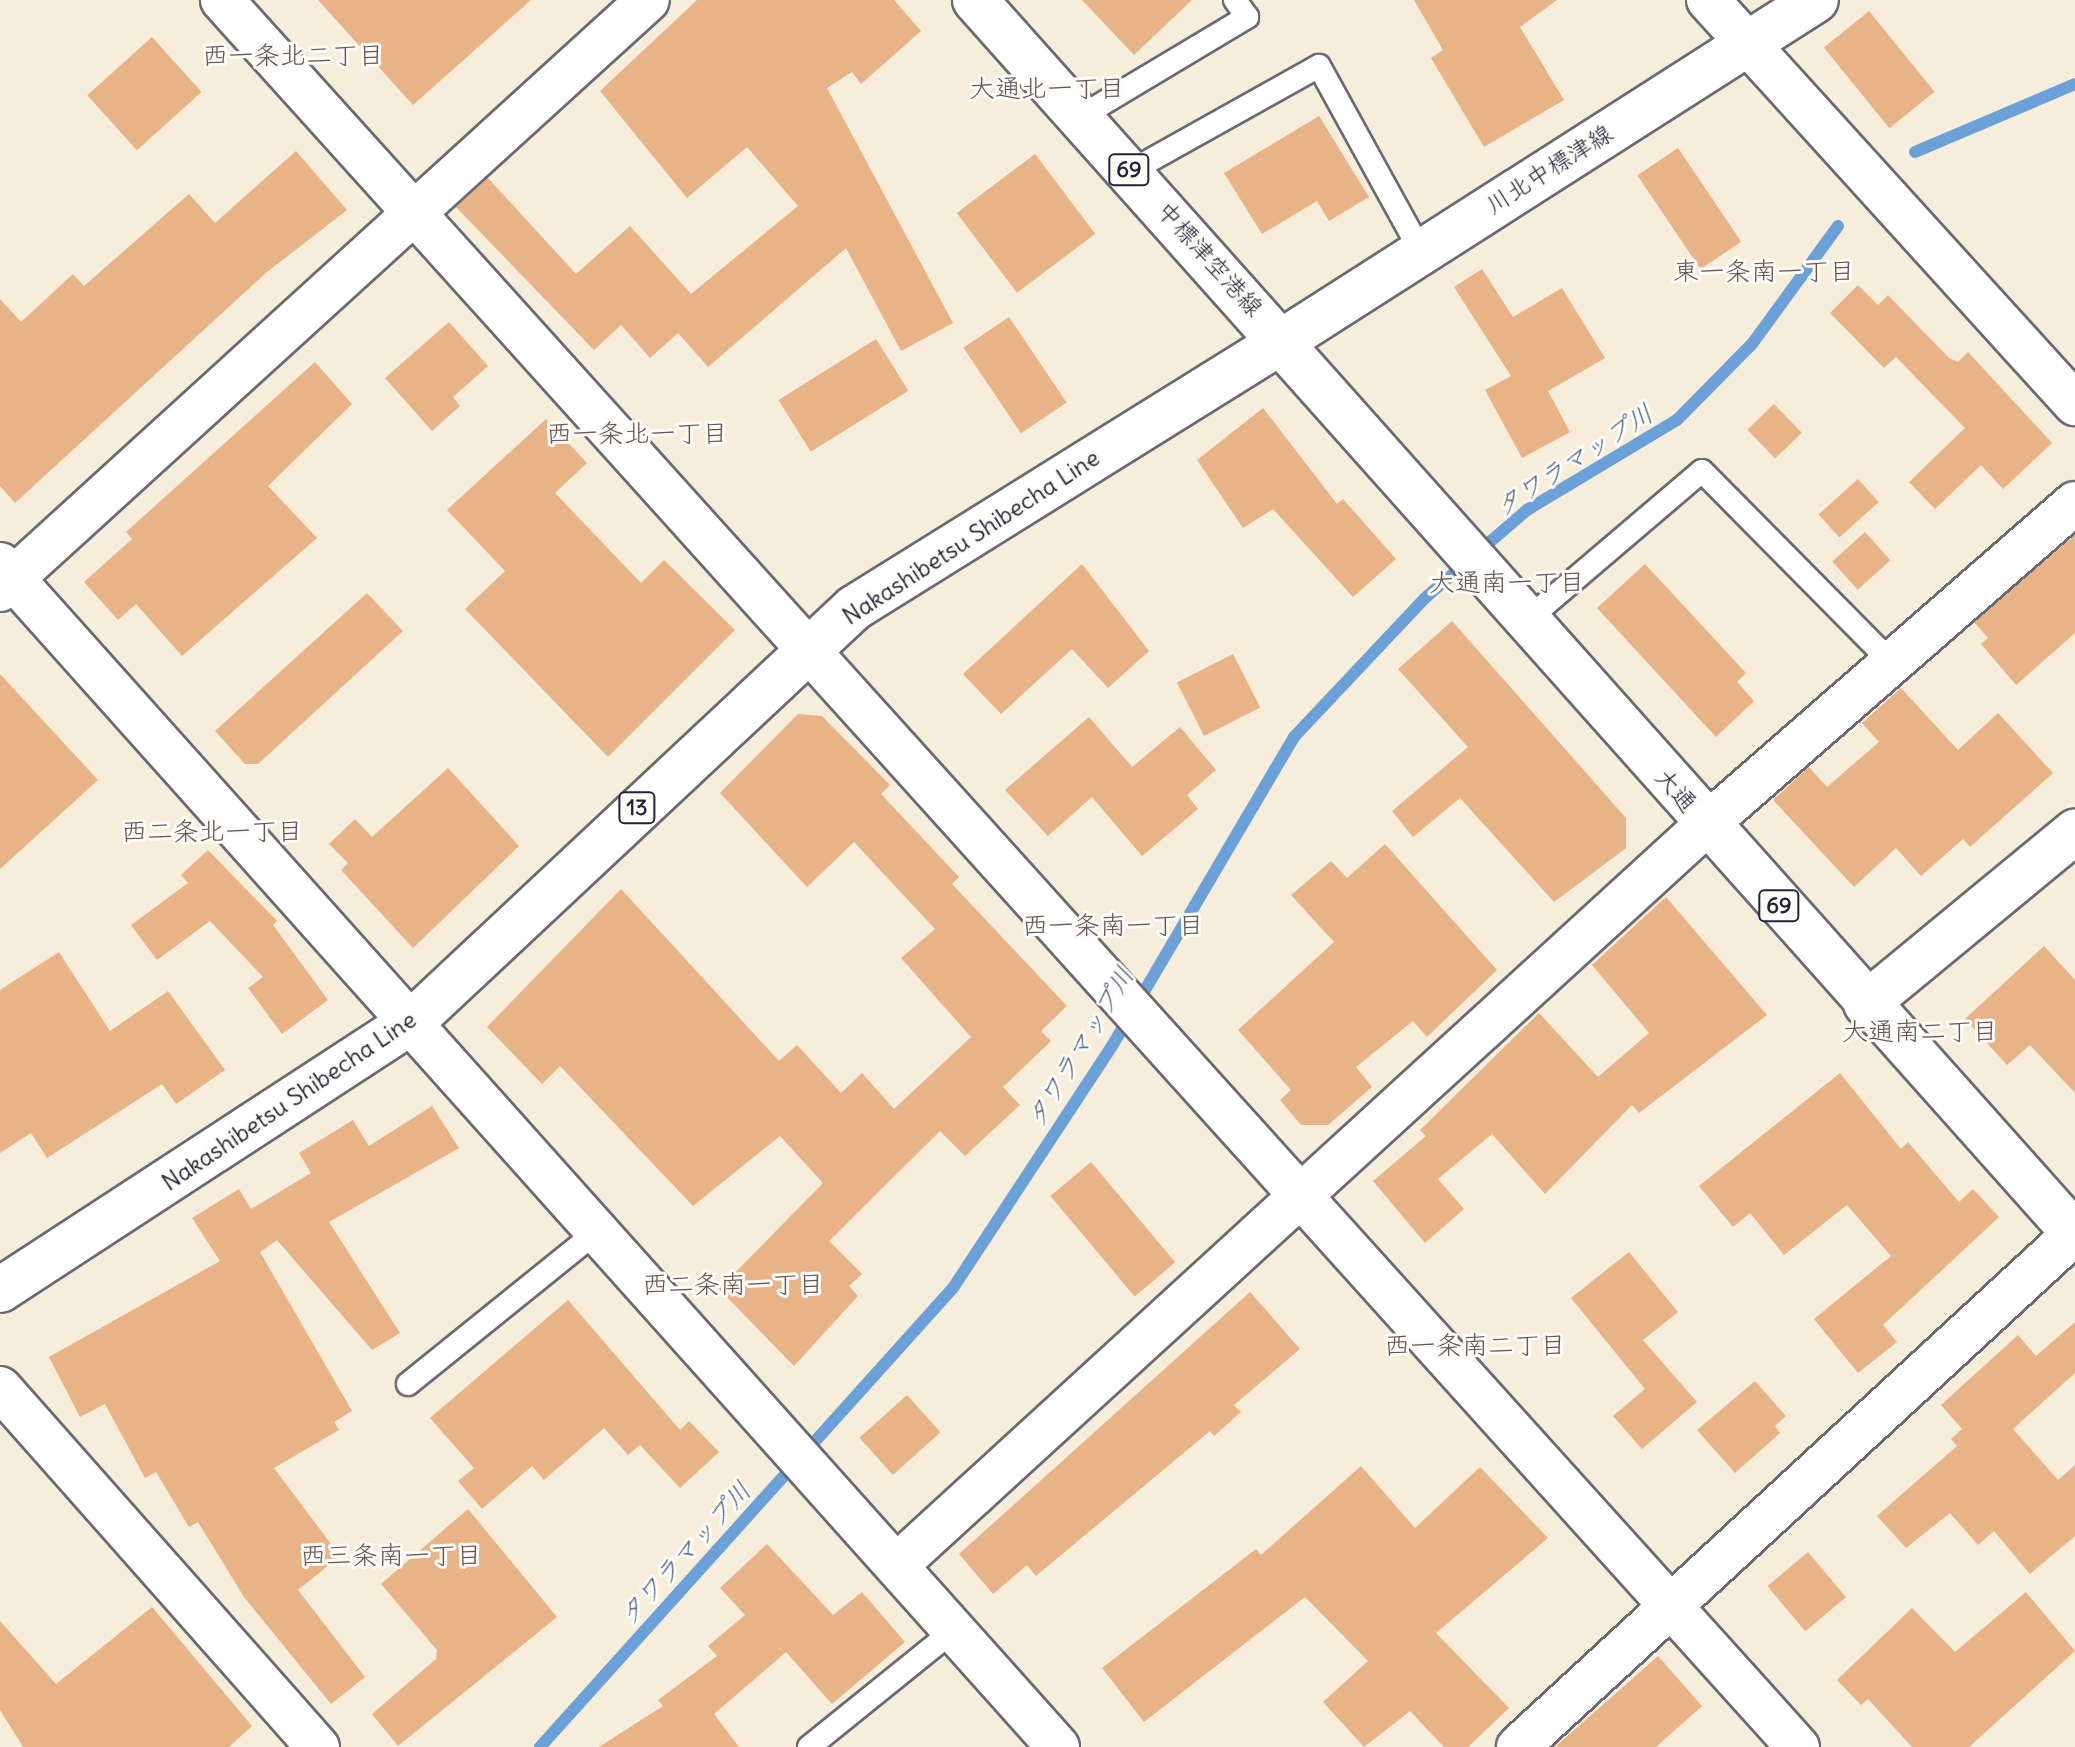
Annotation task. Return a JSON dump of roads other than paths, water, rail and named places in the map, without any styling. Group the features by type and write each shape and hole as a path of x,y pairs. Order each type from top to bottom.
{"main road":[{"name":"中標津空港線","path":"975,0 1284,340"},
{"name":"川北中標津線","path":"1284,340 1420,250 1816,0"},
{"name":"大通","path":"1284,340 1866,1004 2075,1234"},
{"name":"Nakashibetsu Shibecha Line","path":"0,1290 413,1021 854,608 1284,340"},
{"path":"1866,1004 2075,832"}],"street":[{"path":"222,0 806,650 1305,1193 1798,1747"},
{"path":"648,0 4,578 413,1021 1058,1747"},
{"path":"1708,0 2075,404"},
{"path":"898,1564 1707,824 1890,661 2075,503"},
{"path":"1518,1747 2075,1234"},
{"path":"0,1388 318,1747"}],"lane":[{"path":"1080,117 1247,17 1235,0"},
{"path":"1131,171 1319,66 1420,250"},
{"path":"1528,619 1702,471 1890,661"},
{"path":"408,1384 600,1229"},
{"path":"809,1747 955,1629"}],"waterway":[{"name":"タワラマップ川","path":"1915,152 2075,84"},
{"name":"タワラマップ川","path":"540,1747 953,1288 1112,1046 1294,737 1425,598 1527,510 1677,420 1752,344 1838,226"}],"district":[{"name":"西一条北二丁目","path":"293,55"},
{"name":"大通北一丁目","path":"1047,88"},
{"name":"東一条南一丁目","path":"1764,271"},
{"name":"西一条北一丁目","path":"637,433"},
{"name":"大通南一丁目","path":"1507,582"},
{"name":"西二条北一丁目","path":"212,831"},
{"name":"西一条南一丁目","path":"1113,925"},
{"name":"大通南二丁目","path":"1920,1031"},
{"name":"西二条南一丁目","path":"733,1284"},
{"name":"西一条南二丁目","path":"1475,1345"},
{"name":"西三条南一丁目","path":"391,1555"}]}
